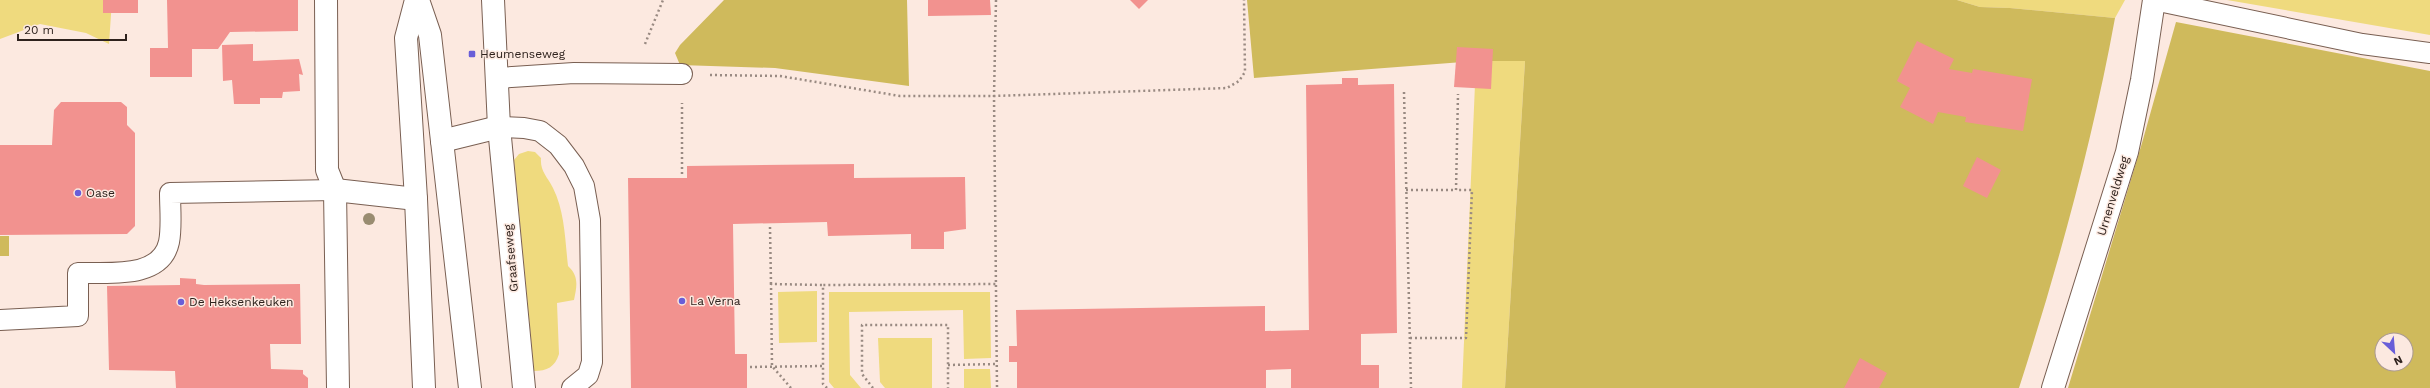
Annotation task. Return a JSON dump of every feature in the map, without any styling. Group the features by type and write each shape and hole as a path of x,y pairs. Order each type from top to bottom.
{"street":[{"path":"326,0 327,170 335,190 338,388"},
{"path":"417,0 430,35 470,388"},
{"path":"417,0 406,38 416,199 424,388"},
{"name":"Graafseweg","path":"493,0 499,127 524,388"},
{"name":"Urnenveldweg","path":"2053,388 2126,152 2142,80 2154,0"},
{"path":"442,141 499,127"},
{"path":"335,190 416,199"}],"lane":[{"name":"Urnenveldweg","path":"2154,0 2362,44 2430,53"},
{"path":"497,78 574,73 682,74"},
{"path":"499,127 524,128 540,131 558,145 574,166 584,186 590,220 592,362 588,375 572,388"},
{"path":"0,320 78,316 78,274 143,270 155,264 165,254 169,242 170,193 335,190"}],"path":[{"path":"630,74 648,39 663,0"},
{"path":"996,0 994,96 997,388"},
{"path":"682,174 682,74 780,76 900,96 994,96 1228,88 1239,81 1245,72 1244,0"},
{"path":"1404,92 1411,388"},
{"path":"1456,190 1458,94"},
{"path":"1406,190 1472,190 1466,338 1410,338"},
{"path":"770,227 772,366 791,388"},
{"path":"771,284 996,284"},
{"path":"823,285 823,384 826,388"},
{"path":"873,388 862,374 862,325 948,325 948,388"},
{"path":"948,365 997,364"},
{"path":"750,367 823,366"}],"shaded area":[{"path":"0,0 112,0 109,44 86,33 40,24 0,39"},
{"path":"724,0 907,0 909,86 775,68 680,65 675,53 680,45"},
{"path":"1247,0 1957,0 1980,7 2010,8 2115,18 2085,158 2060,251 2019,388 1505,388 1525,61 1476,61 1254,78"},
{"path":"1957,0 2125,0 2115,18 2010,8 1980,7"},
{"path":"2227,0 2430,0 2430,35"},
{"path":"2176,22 2430,71 2430,388 2068,388 2142,143"},
{"path":"1476,61 1525,61 1505,388 1462,388"},
{"path":"528,151 535,152 541,158 543,170 557,197 564,226 568,266 576,277 574,300 557,303 559,354 553,365 547,369 534,371 514,160 519,154"},
{"path":"0,236 9,236 9,256 0,256"},
{"path":"817,291 817,342 779,343 778,292"},
{"path":"829,292 990,292 991,358 964,359 963,310 849,312 850,375 861,388 834,388 829,382"},
{"path":"878,338 932,338 932,388 885,388 880,382"},
{"path":"964,369 990,369 991,388 964,388"}],"building":[{"path":"103,0 138,0 138,13 103,13"},
{"path":"167,0 298,0 298,31 230,32 218,49 192,49 192,77 150,77 150,48 168,48"},
{"path":"928,0 990,0 991,15 928,16"},
{"path":"1130,0 1148,0 1139,9"},
{"path":"1917,41 1954,59 1949,69 1972,73 1973,69 2032,79 2023,131 1965,122 1966,117 1938,112 1933,124 1900,107 1910,88 1897,81"},
{"path":"253,44 253,61 299,59 303,75 299,74 300,91 283,92 282,98 260,98 260,104 234,104 232,80 223,81 222,45"},
{"path":"1457,47 1493,49 1491,89 1454,87"},
{"path":"1342,78 1358,78 1358,85 1394,84 1397,333 1361,334 1361,365 1379,365 1379,388 1291,388 1291,369 1266,370 1266,388 1017,388 1017,362 1009,362 1009,346 1017,346 1016,310 1265,306 1265,331 1309,330 1306,85 1342,84"},
{"path":"61,102 121,102 127,107 127,125 135,133 135,226 127,234 0,235 0,145 52,145 54,110"},
{"path":"1977,157 2001,170 1987,198 1963,186"},
{"name":"La Verna","path":"854,164 854,178 965,177 966,229 944,232 944,249 911,249 911,234 828,236 827,222 733,224 735,354 747,354 747,388 631,388 628,178 687,178 687,166"},
{"path":"180,278 196,279 196,284 204,285 300,284 301,344 270,344 271,369 303,370 303,374 308,378 308,388 176,388 175,371 109,370 107,286 180,285"},
{"path":"1860,358 1887,373 1879,388 1844,388"}],"place":[{"name":"Heumenseweg","path":"472,54"},
{"name":"Oase","path":"78,193"},
{"name":"La Verna","path":"682,301"},
{"name":"De Heksenkeuken","path":"181,302"}]}
